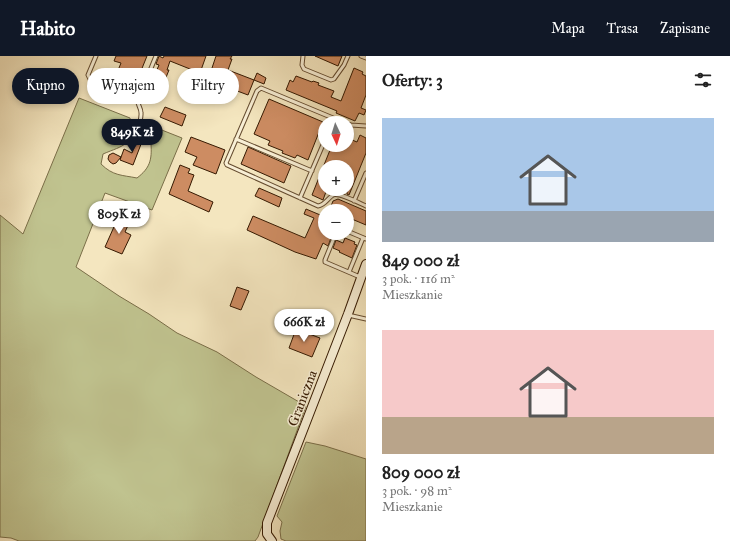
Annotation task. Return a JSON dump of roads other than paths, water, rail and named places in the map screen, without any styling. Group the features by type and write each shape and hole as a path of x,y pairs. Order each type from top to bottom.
{"street":[{"name":"Graniczna","path":"272,541 267,534 267,523 366,264"}],"lane":[{"path":"91,68 96,56"},
{"path":"151,68 156,56"},
{"path":"303,56 302,65 304,69 331,80 334,79 344,65 348,56"},
{"path":"361,56 366,58"},
{"path":"329,116 260,88 257,91 226,163 227,165 318,206 336,194 366,206"},
{"path":"131,144 141,118 141,112 137,104"},
{"path":"354,125 366,126"},
{"path":"236,139 312,171"},
{"path":"300,198 320,152"},
{"path":"354,201 366,174"},
{"path":"349,272 364,239 354,235"},
{"path":"333,240 325,260 326,263 360,278"},
{"path":"348,314 366,320"}]}
